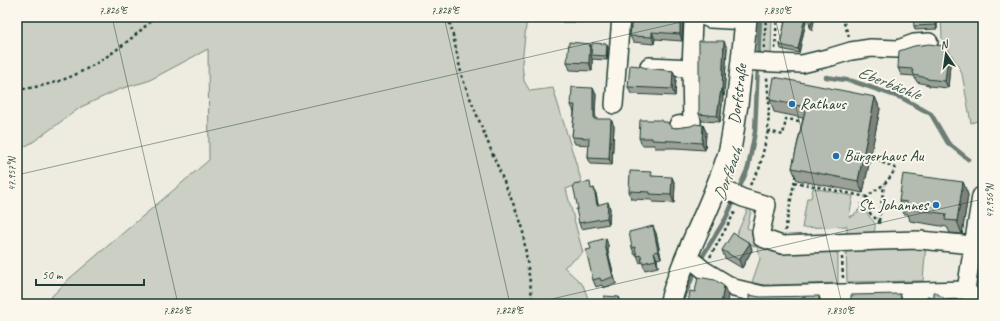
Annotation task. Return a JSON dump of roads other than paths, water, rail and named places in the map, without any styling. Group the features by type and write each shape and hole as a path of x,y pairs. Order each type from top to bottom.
{"main road":[{"name":"Dorfstraße","path":"670,304 677,280 697,264 733,194 729,152 733,130 760,62 746,19"}],"street":[{"path":"614,105 621,17"},
{"path":"678,125 692,123 693,21 696,17"},
{"path":"705,17 710,19 746,19"},
{"path":"760,62 802,64 831,58 852,51 872,48 898,49 914,43 929,42"},
{"path":"649,66 692,68"},
{"path":"733,194 767,205 761,232 762,238 782,245 880,240 920,240 974,245"},
{"path":"966,290 981,196"},
{"path":"697,264 734,288 763,295 836,296 966,290 981,304"}],"waterway":[{"name":"Dorfbach","path":"699,262 726,218 748,168 755,132 760,17"},
{"name":"Eberbächle","path":"826,77 852,81 902,98 931,114 948,143 968,159"},
{"name":"Dorfbach","path":"681,304 696,269"}],"place":[{"name":"Rathaus","path":"792,104"},
{"name":"Bürgerhaus Au","path":"836,156"},
{"name":"St. Johannes","path":"936,205"}]}
